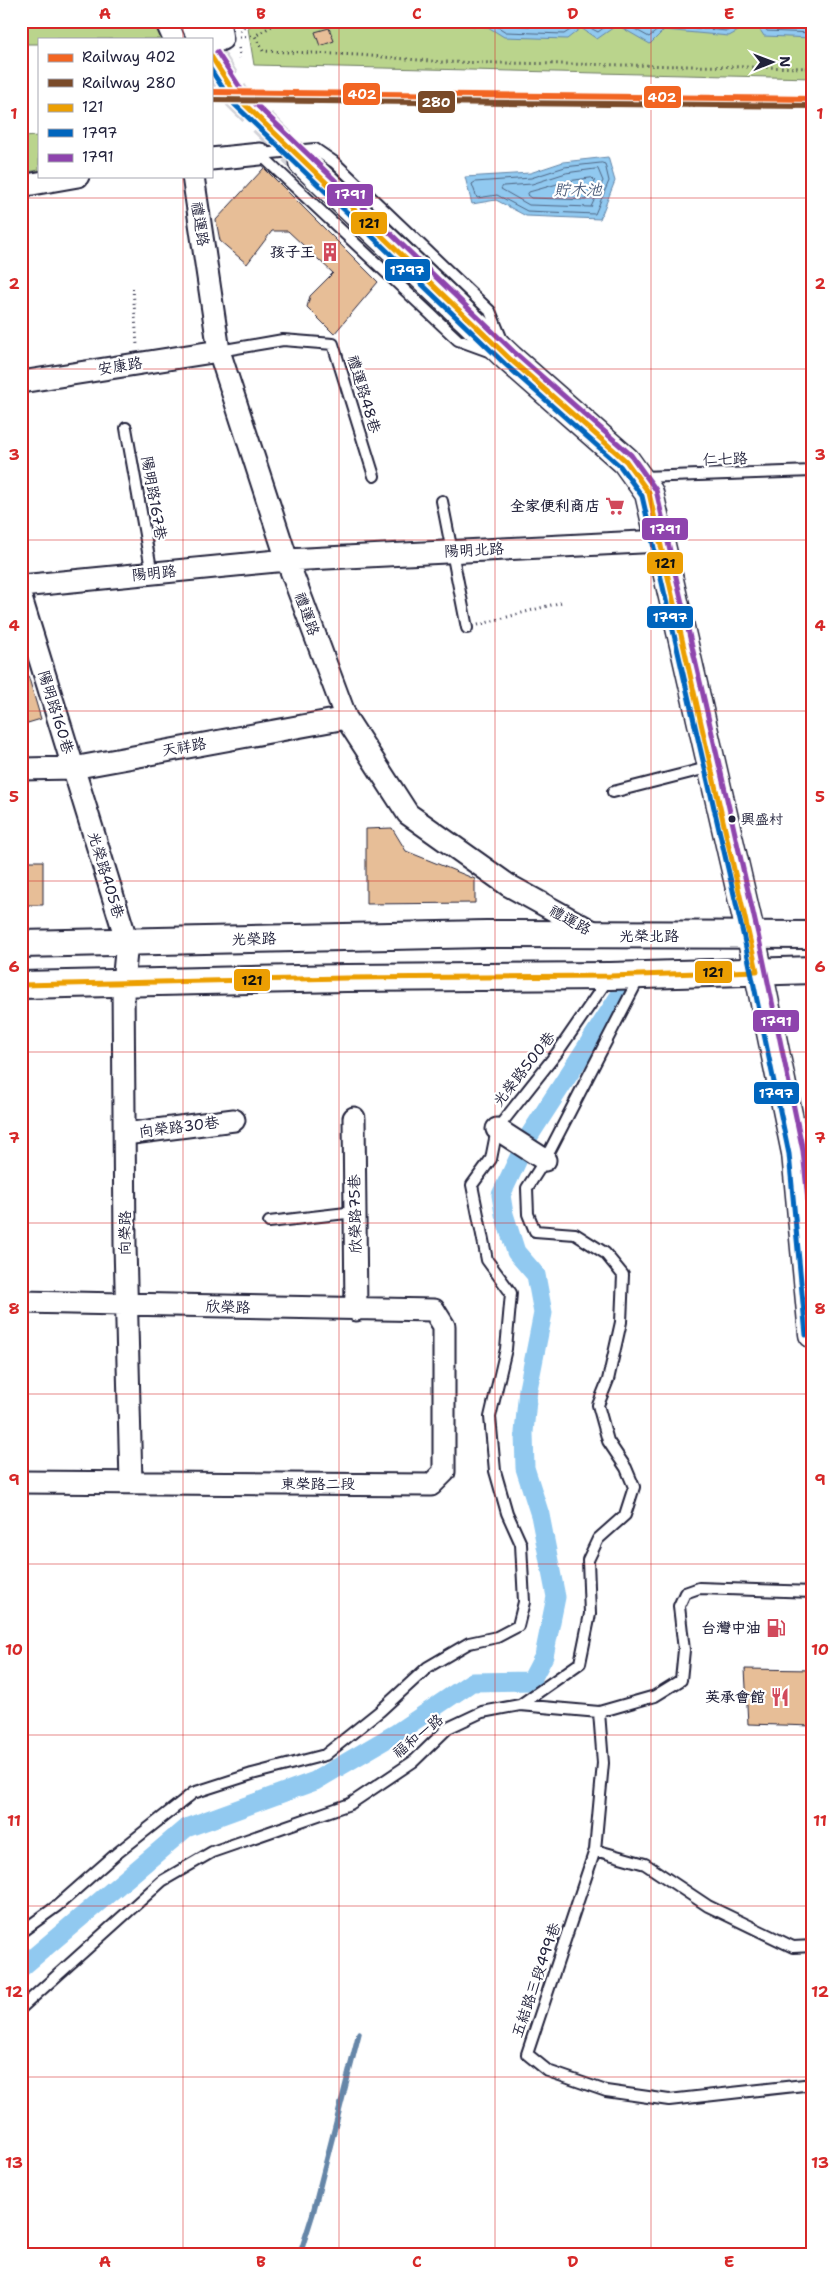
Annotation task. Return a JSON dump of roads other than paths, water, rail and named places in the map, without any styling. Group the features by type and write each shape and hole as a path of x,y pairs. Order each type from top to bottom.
{"main road":[{"path":"303,162 510,359 626,461 650,493 710,767 758,971 804,1153 813,1334"}],"street":[{"path":"166,21 208,33"},
{"path":"212,159 260,154"},
{"path":"21,186 67,178"},
{"name":"禮運路","path":"192,178 219,350 287,560 346,718 408,814 508,885 600,936"},
{"name":"安康路","path":"21,382 219,350"},
{"name":"陽明北路","path":"287,560 661,541"},
{"name":"陽明路","path":"21,586 287,560"},
{"name":"陽明路160巷","path":"21,598 73,768"},
{"name":"天祥路","path":"21,770 73,768 346,718"},
{"name":"光榮路405巷","path":"73,768 127,942 123,983"},
{"name":"光榮北路","path":"486,934 600,936 813,935"},
{"name":"光榮路","path":"21,944 486,934"},
{"path":"21,985 346,978 610,976 813,970"},
{"name":"向榮路","path":"123,983 125,1245 131,1483"},
{"name":"欣榮路75巷","path":"354,1118 356,1310"},
{"name":"向榮路30巷","path":"125,1134 234,1120"},
{"path":"496,1129 545,1160"},
{"path":"804,1153 813,1176"},
{"name":"欣榮路","path":"21,1302 356,1310 434,1310"},
{"name":"東榮路二段","path":"21,1482 431,1485 444,1472 444,1326 434,1310"}],"lane":[{"path":"260,154 315,149 334,162 490,311 510,359"},
{"path":"260,154 458,340 510,359"},
{"name":"禮運路48巷","path":"219,350 283,340 333,344 374,476"},
{"name":"陽明路167巷","path":"126,428 152,574"},
{"name":"仁七路","path":"638,477 813,471"},
{"path":"442,502 467,628"},
{"path":"613,792 710,767"},
{"path":"520,1705 580,1663 590,1614 588,1560 598,1539 625,1515 634,1487 626,1468 608,1441 598,1405 608,1380 621,1322 623,1275 605,1253 575,1234 535,1231 528,1214 528,1188 545,1160 641,975"},
{"name":"光榮路500巷","path":"21,1932 57,1906 116,1854 193,1794 252,1774 324,1755 380,1711 428,1667 469,1643 497,1637 518,1626 524,1602 521,1544 507,1513 495,1472 490,1417 506,1349 511,1293 488,1260 472,1185 491,1160 496,1129 557,1053 610,976"},
{"path":"270,1222 355,1212"},
{"name":"福和一路","path":"21,2008 162,1881 212,1852 350,1804 414,1761 448,1728 482,1712 520,1705 599,1712 655,1696 681,1680 684,1650 679,1606 685,1593 698,1588 813,1592"},
{"name":"五結路三段499巷","path":"599,1712 603,1763 595,1850 527,2054 548,2071 606,2091 668,2100 813,2084"},
{"path":"595,1850 645,1864 708,1906 793,1946 813,1946"}],"water":[{"path":"445,21 813,21 813,38 764,36 755,22 729,36 664,30 650,44 617,25 597,39 581,28 567,39 504,37 488,27 450,24"},
{"name":"貯木池","path":"608,157 615,181 600,219 526,216 496,200 472,204 465,177 530,173 563,162"}],"waterway":[{"path":"21,1968 186,1828 315,1781 395,1734 472,1682 531,1681 544,1656 556,1597 540,1515 525,1468 524,1433 528,1389 543,1313 536,1275 516,1252 504,1214 501,1195 529,1136 622,992"},
{"path":"300,2254 313,2213 359,2033"}],"tunnel":[{"path":"212,58 237,97 303,162"}],"rail line":[{"name":"402","path":"212,92 813,99"},
{"name":"280","path":"212,100 813,106"}],"place":[{"name":"孩子王","path":"330,252"},
{"name":"全家便利商店","path":"615,506"},
{"name":"興盛村","path":"732,819"},
{"name":"台灣中油","path":"776,1628"},
{"name":"英承會館","path":"780,1697"}]}
